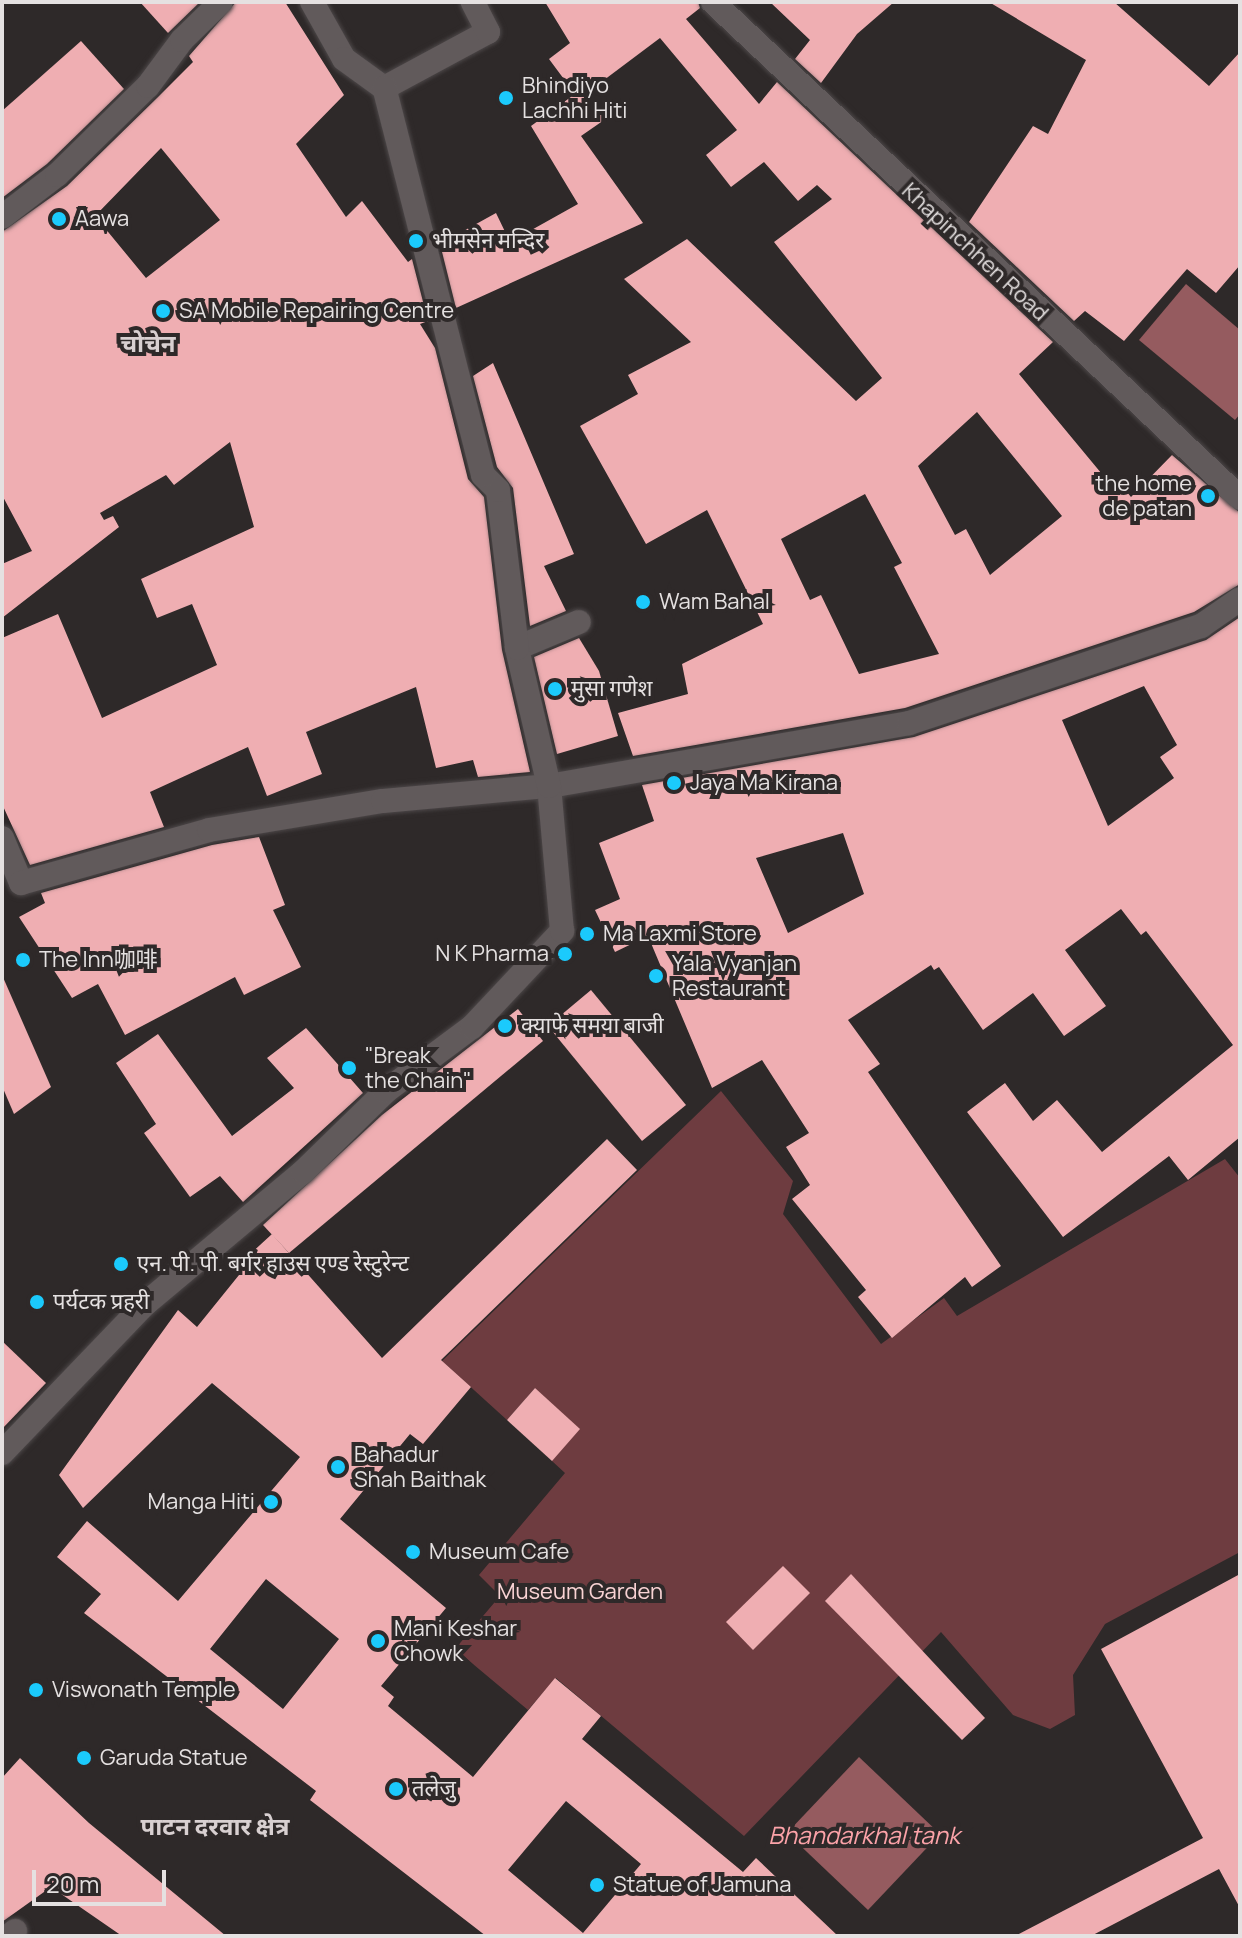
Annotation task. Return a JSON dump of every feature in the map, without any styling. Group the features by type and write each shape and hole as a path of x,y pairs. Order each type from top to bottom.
{"street":[{"path":"2,217 57,175 148,86 182,40 221,2"},
{"path":"2,1453 145,1304 303,1172 386,1091 472,1027 562,931 549,786 517,648 498,490 483,475 384,88 344,59 312,2"},
{"path":"384,88 488,32 473,2"},
{"name":"Khapinchhen Road","path":"713,2 1240,498"},
{"path":"2,838 21,883 209,830 383,801 549,786 909,723 1201,626 1240,599"},
{"path":"517,648 579,622"}],"green space":[{"name":"Museum Garden","path":"721,1091 793,1181 783,1214 881,1344 944,1298 957,1316 1225,1159 1240,1178 1240,1552 1105,1624 1073,1675 1075,1715 1050,1729 1013,1715 941,1632 744,1836 556,1678 528,1710 455,1649 500,1596 479,1575 565,1473 552,1461 535,1388 507,1420 442,1361"}],"water":[{"path":"1186,284 1240,330 1240,414 1235,420 1139,340"},
{"name":"Bhandarkhal tank","path":"859,1757 940,1834 868,1910 787,1833"}],"building":[{"path":"140,2 200,2 168,33"},
{"path":"236,2 285,2 344,95 296,144 346,217 362,201 408,262 412,259 428,321 420,324 435,348 468,479 484,497 502,650 530,772 478,777 473,760 436,768 416,687 306,732 322,774 267,796 248,747 150,792 164,827 30,865 2,804 2,638 58,614 102,718 217,665 192,604 157,618 141,579 254,527 230,442 174,485 166,475 100,513 104,520 113,516 119,527 2,618 2,564 32,551 2,495 2,232 67,186 193,62 189,56","holes":["161,148 220,220 146,278 95,216"]},
{"path":"545,2 698,2 700,8 686,19 759,104 777,82 1053,342 1019,374 1116,491 1122,486 1131,497 1172,455 1240,513 1240,584 1194,612 905,708 633,756 618,713 688,694 682,664 763,624 707,510 646,544 580,426 638,394 628,375 691,342 624,279 687,239 856,401 882,378 774,242 832,199 817,185 798,201 764,162 731,187 706,155 737,130 660,38 588,92 607,118 581,136 643,223 456,308 440,244 496,213 510,242 578,204 531,126 575,94 549,59 570,43","holes":["977,412 1062,516 990,575 966,529 955,535 918,466","865,494 902,563 894,567 939,654 859,674 821,595 810,600 781,539"]},
{"path":"770,2 894,2 857,34 821,83 795,59 810,40"},
{"path":"989,2 1114,2 1209,86 1240,52 1240,265 1216,293 1187,269 1124,341 1085,311 1074,321 969,222 1033,126 1048,134 1086,60"},
{"path":"81,41 124,89 47,164 2,198 2,111"},
{"path":"493,363 574,554 544,566 566,611 530,626 513,488 497,467 473,376"},
{"path":"1240,617 1240,1137 1188,1180 1169,1156 1063,1237 967,1112 1005,1083 1033,1121 1057,1100 1102,1152 1233,1045 1146,931 1141,935 1121,909 1065,950 1106,1006 1064,1036 1033,993 983,1030 939,967 934,970 931,965 848,1020 880,1064 868,1072 1001,1266 972,1287 965,1277 892,1338 858,1297 866,1290 792,1199 810,1185 786,1147 809,1133 762,1060 712,1088 648,936 615,952 595,910 620,899 599,843 654,821 642,785 914,737 1206,640","holes":["1144,686 1177,745 1160,757 1174,778 1108,826 1062,720","843,833 864,894 788,933 756,858"]},
{"path":"579,638 599,671 618,736 557,754 534,657"},
{"path":"259,837 285,905 273,910 301,967 244,995 235,977 125,1035 98,984 72,998 19,917 45,903 41,893 212,845"},
{"path":"2,975 51,1087 14,1114 2,1086"},
{"path":"591,990 686,1105 642,1141 548,1026"},
{"path":"518,1009 543,1041 289,1253 263,1225 382,1115"},
{"path":"306,1028 363,1093 243,1202 220,1176 190,1197 144,1133 156,1124 116,1063 158,1034 232,1136 294,1088 267,1058"},
{"path":"607,1139 637,1170 441,1360 471,1387 423,1444 410,1434 340,1519 446,1608 381,1686 394,1697 388,1706 473,1777 555,1678 601,1716 582,1739 743,1872 756,1858 838,1936 486,1936 310,1800 316,1791 84,1613 101,1594 57,1557 87,1521 178,1601 300,1457 212,1383 83,1508 59,1475 178,1310 197,1327 239,1275 234,1269 272,1234 382,1358","holes":["266,1579 339,1639 283,1709 210,1649","566,1801 641,1864 583,1933 508,1870"]},
{"path":"2,1341 46,1383 2,1429"},
{"path":"535,1388 580,1429 552,1461 507,1420"},
{"path":"783,1566 810,1593 753,1650 726,1622"},
{"path":"851,1574 985,1718 962,1740 825,1601"},
{"path":"1240,1574 1240,1908 1219,1869 1091,1936 1015,1936 1203,1838 1101,1649"},
{"path":"20,1758 89,1823 226,1936 122,1936 51,1887 2,1922 2,1778"}],"place":[{"name":"Bhindiyo Lachhi Hiti","path":"506,98"},
{"name":"Aawa","path":"59,219"},
{"name":"भीमसेन मन्दिर","path":"416,241"},
{"name":"SA Mobile Repairing Centre","path":"163,311"},
{"name":"the home de patan","path":"1208,496"},
{"name":"Wam Bahal","path":"643,602"},
{"name":"मुसा गणेश","path":"555,689"},
{"name":"Jaya Ma Kirana","path":"674,783"},
{"name":"Ma Laxmi Store","path":"587,934"},
{"name":"N K Pharma","path":"565,954"},
{"name":"The Inn咖啡","path":"23,960"},
{"name":"Yala Vyanjan Restaurant","path":"656,976"},
{"name":"क्याफे समया बाजी","path":"505,1026"},
{"name":"\"Break the Chain\"","path":"349,1068"},
{"name":"एन. पी. पी. बर्गर हाउस एण्ड रेस्टुरेन्ट","path":"121,1264"},
{"name":"पर्यटक प्रहरी","path":"37,1302"},
{"name":"Bahadur Shah Baithak","path":"338,1467"},
{"name":"Manga Hiti","path":"271,1502"},
{"name":"Museum Cafe","path":"413,1552"},
{"name":"Mani Keshar Chowk","path":"378,1641"},
{"name":"Viswonath Temple","path":"36,1690"},
{"name":"Garuda Statue","path":"84,1758"},
{"name":"तलेजु","path":"396,1789"},
{"name":"Statue of Jamuna","path":"597,1885"}],"district":[{"name":"चोचेन","path":"148,343"},
{"name":"पाटन दरवार क्षेत्र","path":"215,1826"}]}
